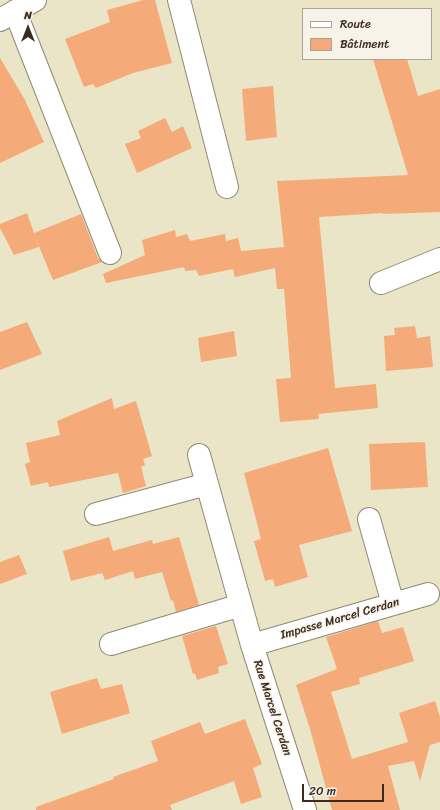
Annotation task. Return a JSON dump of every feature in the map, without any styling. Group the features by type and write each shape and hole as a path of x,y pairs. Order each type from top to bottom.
{"street":[{"path":"35,0 7,16 110,253"},
{"path":"179,0 227,187"},
{"path":"381,283 440,259"},
{"name":"Rue Marcel Cerdan","path":"199,455 252,646 306,810"},
{"path":"96,514 207,484"},
{"path":"369,519 393,604"},
{"name":"Impasse Marcel Cerdan","path":"252,646 428,594"},
{"path":"111,644 241,605"}],"building":[{"path":"143,0 155,0 172,63 133,73 96,88 93,84 84,87 65,39 110,22 107,10"},
{"path":"0,58 25,100 44,142 0,163"},
{"path":"373,60 407,60 418,96 440,89 440,212 383,213 319,217 335,388 376,384 378,408 318,414 319,419 280,422 276,379 291,378 284,289 277,289 275,268 235,277 233,269 199,276 196,270 185,271 184,267 106,283 103,274 145,255 142,240 175,230 176,237 187,234 190,241 225,234 226,241 238,238 241,251 284,247 277,181 408,175"},
{"path":"273,86 277,137 246,141 242,89"},
{"path":"165,118 172,132 183,126 192,148 137,173 125,144 141,138 138,131"},
{"path":"27,213 34,233 81,214 98,258 102,262 53,280 35,237 39,247 14,255 0,228 0,224"},
{"path":"27,322 42,354 0,370 0,332"},
{"path":"415,326 417,338 430,336 433,367 386,371 384,336 395,335 394,328"},
{"path":"234,331 237,356 201,362 198,338"},
{"path":"112,398 114,409 136,401 152,456 143,459 145,465 141,467 146,486 123,493 118,473 49,487 48,482 31,486 25,464 30,462 26,443 60,435 57,421"},
{"path":"425,442 428,487 371,490 369,444"},
{"path":"328,448 352,531 299,545 308,577 275,587 273,579 265,581 254,541 261,539 244,473"},
{"path":"109,537 113,551 152,540 153,544 179,537 199,605 176,612 162,572 135,579 133,571 105,580 102,573 71,581 63,551"},
{"path":"19,555 27,574 0,584 0,562"},
{"path":"378,621 382,633 403,627 414,661 359,678 360,684 331,692 352,759 408,742 399,713 435,701 440,717 440,742 430,745 420,781 414,761 388,766 400,810 332,810 310,729 296,685 337,669 326,637"},
{"path":"216,626 228,664 218,667 219,673 197,680 195,673 193,674 182,636"},
{"path":"97,678 101,689 122,684 130,713 62,734 50,692"},
{"path":"245,719 262,764 253,768 262,797 241,804 234,781 170,805 172,810 36,810 36,807 114,779 113,777 158,761 151,741 200,722 205,734"}]}
